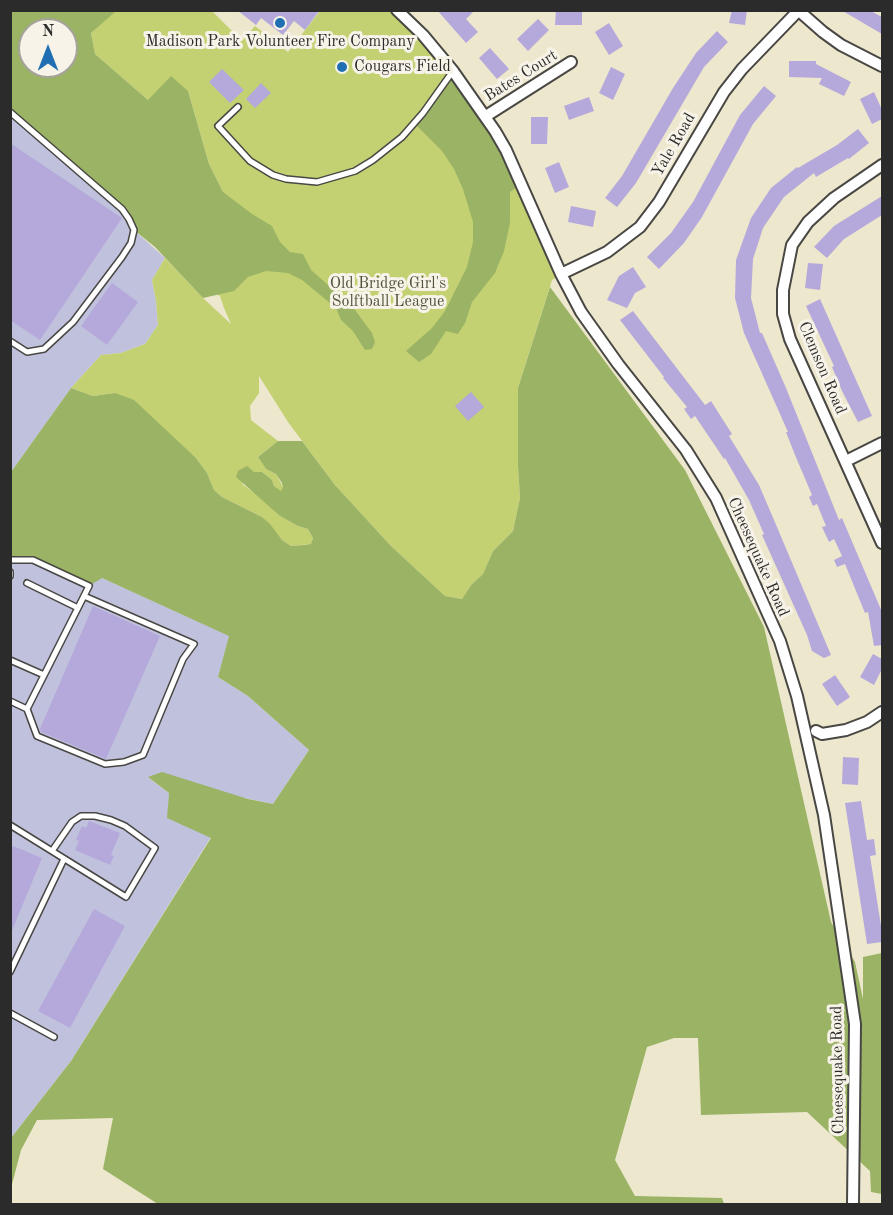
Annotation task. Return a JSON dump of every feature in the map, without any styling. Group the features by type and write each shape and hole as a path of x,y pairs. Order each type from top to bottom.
{"street":[{"name":"Cheesequake Road","path":"397,10 423,35 453,70 486,116 506,150 561,274 581,312 618,364 681,443 705,479 729,526 780,641 808,737 824,815 855,1024 853,1204"},
{"path":"798,10 841,45 882,66"},
{"name":"Yale Road","path":"561,274 607,252 640,227 659,202 724,92 742,69 798,10"},
{"name":"Bates Court","path":"486,116 572,62"},
{"name":"Clemson Road","path":"882,165 834,198 808,222 792,245 783,290 783,314 790,339 882,543"},
{"path":"846,461 882,443"},
{"path":"816,731 822,735 846,730 867,722 882,712"}],"lane":[{"path":"238,107 218,126 233,145 250,161 273,175 286,179 317,182 355,171 402,137 453,70"},
{"path":"10,112 122,209 134,230 131,243 122,257 73,322 44,349 27,352 10,341"},
{"path":"10,560 33,560 89,586 27,709"},
{"path":"27,583 78,608"},
{"path":"10,701 27,709 37,736 105,764 124,762 143,754 183,659 194,644 84,596"},
{"path":"10,660 44,675"},
{"path":"10,825 126,897 154,848 125,826 95,816 81,816 72,822 52,851"},
{"path":"10,972 64,859"},
{"path":"10,1013 54,1037"}],"shaded area":[{"path":"11,112 122,209 134,230 165,258 152,280 158,325 145,344 121,353 101,355 71,388 11,472"},
{"path":"10,521 102,578 230,636 218,677 248,696 309,750 273,804 149,778 169,793 168,818 211,837 71,1061 11,1138"}],"green space":[{"path":"11,11 116,11 91,33 95,54 148,100 171,76 188,91 209,164 223,192 272,226 280,242 290,252 303,254 311,270 352,306 372,333 375,342 372,349 365,350 353,331 341,320 336,308 302,280 288,273 266,271 248,277 234,291 203,298 155,247 134,230 129,219 11,112"},
{"name":"Old Bridge Girl's Solftball League","path":"113,11 212,11 242,41 255,26 288,52 320,11 397,11 476,100 561,274 552,280 518,388 520,498 513,531 493,551 483,574 471,585 462,599 445,596 391,546 335,485 288,422 259,376 259,393 250,406 251,420 278,441 258,457 266,469 276,474 283,487 281,492 262,472 254,472 242,484 264,500 280,516 308,529 313,538 311,544 291,546 282,540 262,517 222,497 214,490 207,473 196,458 166,431 115,393 93,396 71,388 101,355 121,353 145,344 158,325 152,280 165,258 231,324 220,296 213,292 223,192 209,164 188,91 148,100 95,54 91,33"},
{"path":"453,71 521,184 510,192 510,223 504,251 495,273 472,302 465,323 458,334 446,331 431,354 419,362 406,351 432,328 445,311 467,267 473,242 473,222 454,169 442,151 414,123"},
{"path":"550,287 685,470 764,627 831,922 855,962 863,999 863,957 882,953 882,1194 871,1192 870,1171 807,1112 701,1115 698,1038 674,1038 647,1047 615,1160 635,1196 722,1198 724,1204 158,1204 103,1169 113,1118 37,1120 21,1150 11,1188 11,1138 71,1061 211,838 167,818 169,793 148,777 162,772 248,799 273,804 309,750 248,696 218,677 229,636 102,578 89,586 33,560 11,560 11,472 71,388 93,396 115,393 134,400 196,458 207,473 214,490 222,497 262,517 282,540 291,546 304,545 311,544 313,538 308,529 280,516 236,477 238,471 247,466 254,472 262,472 281,491 282,483 276,474 266,469 258,457 278,441 302,441 335,485 391,546 445,596 462,599 471,585 483,574 493,551 513,531 520,498 518,388"}],"building":[{"name":"Madison Park Volunteer Fire Company","path":"237,10 320,10 305,30 294,21 283,35 261,18 256,25"},
{"path":"437,10 475,10 466,19 478,32 466,43"},
{"path":"556,10 582,10 582,25 555,25"},
{"path":"732,10 747,10 745,25 729,23"},
{"path":"841,10 869,10 882,17 882,34"},
{"path":"538,19 549,30 528,51 517,39"},
{"path":"609,23 623,46 609,55 595,32"},
{"path":"717,31 728,42 704,67 636,183 617,207 605,198 622,176 696,53"},
{"path":"490,48 509,69 497,79 479,58"},
{"path":"789,61 816,61 816,64 851,82 844,96 819,84 822,78 789,77"},
{"path":"611,67 625,74 613,100 599,93"},
{"path":"222,69 244,90 230,103 209,82"},
{"path":"261,83 271,93 255,108 246,99"},
{"path":"764,86 776,96 753,124 702,217 684,243 659,269 647,257 671,233 693,202 740,115"},
{"path":"874,92 882,110 882,119 872,124 860,99"},
{"path":"589,97 594,111 569,120 564,106"},
{"path":"531,117 548,117 547,144 531,144"},
{"path":"858,129 869,143 849,159 816,177 814,173 784,197 763,228 753,259 751,298 760,333 762,333 786,388 839,520 842,518 882,612 882,645 874,646 868,612 865,613 845,564 837,567 834,560 842,556 834,539 829,542 822,527 826,526 817,504 813,506 809,497 812,495 786,432 788,432 744,333 735,298 736,260 751,218 771,188 797,167 837,145"},
{"path":"10,143 122,218 40,340 10,320"},
{"path":"559,162 569,187 555,193 545,168"},
{"path":"882,196 882,215 844,239 827,258 814,247 834,226"},
{"path":"571,206 596,211 593,227 568,222"},
{"path":"808,263 823,264 820,290 805,288"},
{"path":"633,267 646,287 635,293 627,308 607,300 619,276"},
{"path":"112,283 138,302 107,345 81,326"},
{"path":"820,299 872,416 858,422 842,391 832,367 834,366 806,306"},
{"path":"633,311 705,405 711,401 732,434 729,436 759,485 831,655 824,658 812,651 749,500 725,458 695,416 691,419 684,409 687,407 620,320"},
{"path":"471,392 484,407 468,421 455,406"},
{"path":"93,606 160,636 106,759 41,732 40,729"},
{"path":"873,654 882,659 882,669 874,685 860,677"},
{"path":"835,675 850,697 837,706 822,684"},
{"path":"843,757 859,758 858,785 842,784"},
{"path":"861,801 867,840 874,839 876,855 870,856 882,932 882,942 867,944 845,803"},
{"path":"89,821 120,833 111,855 114,856 110,865 75,850 79,841 76,840 82,826 86,828"},
{"path":"13,846 42,858 11,933 10,852"},
{"path":"94,909 125,926 70,1028 38,1011"}],"place":[{"name":"Madison Park Volunteer Fire Company","path":"280,23"},
{"name":"Cougars Field","path":"342,67"}]}
